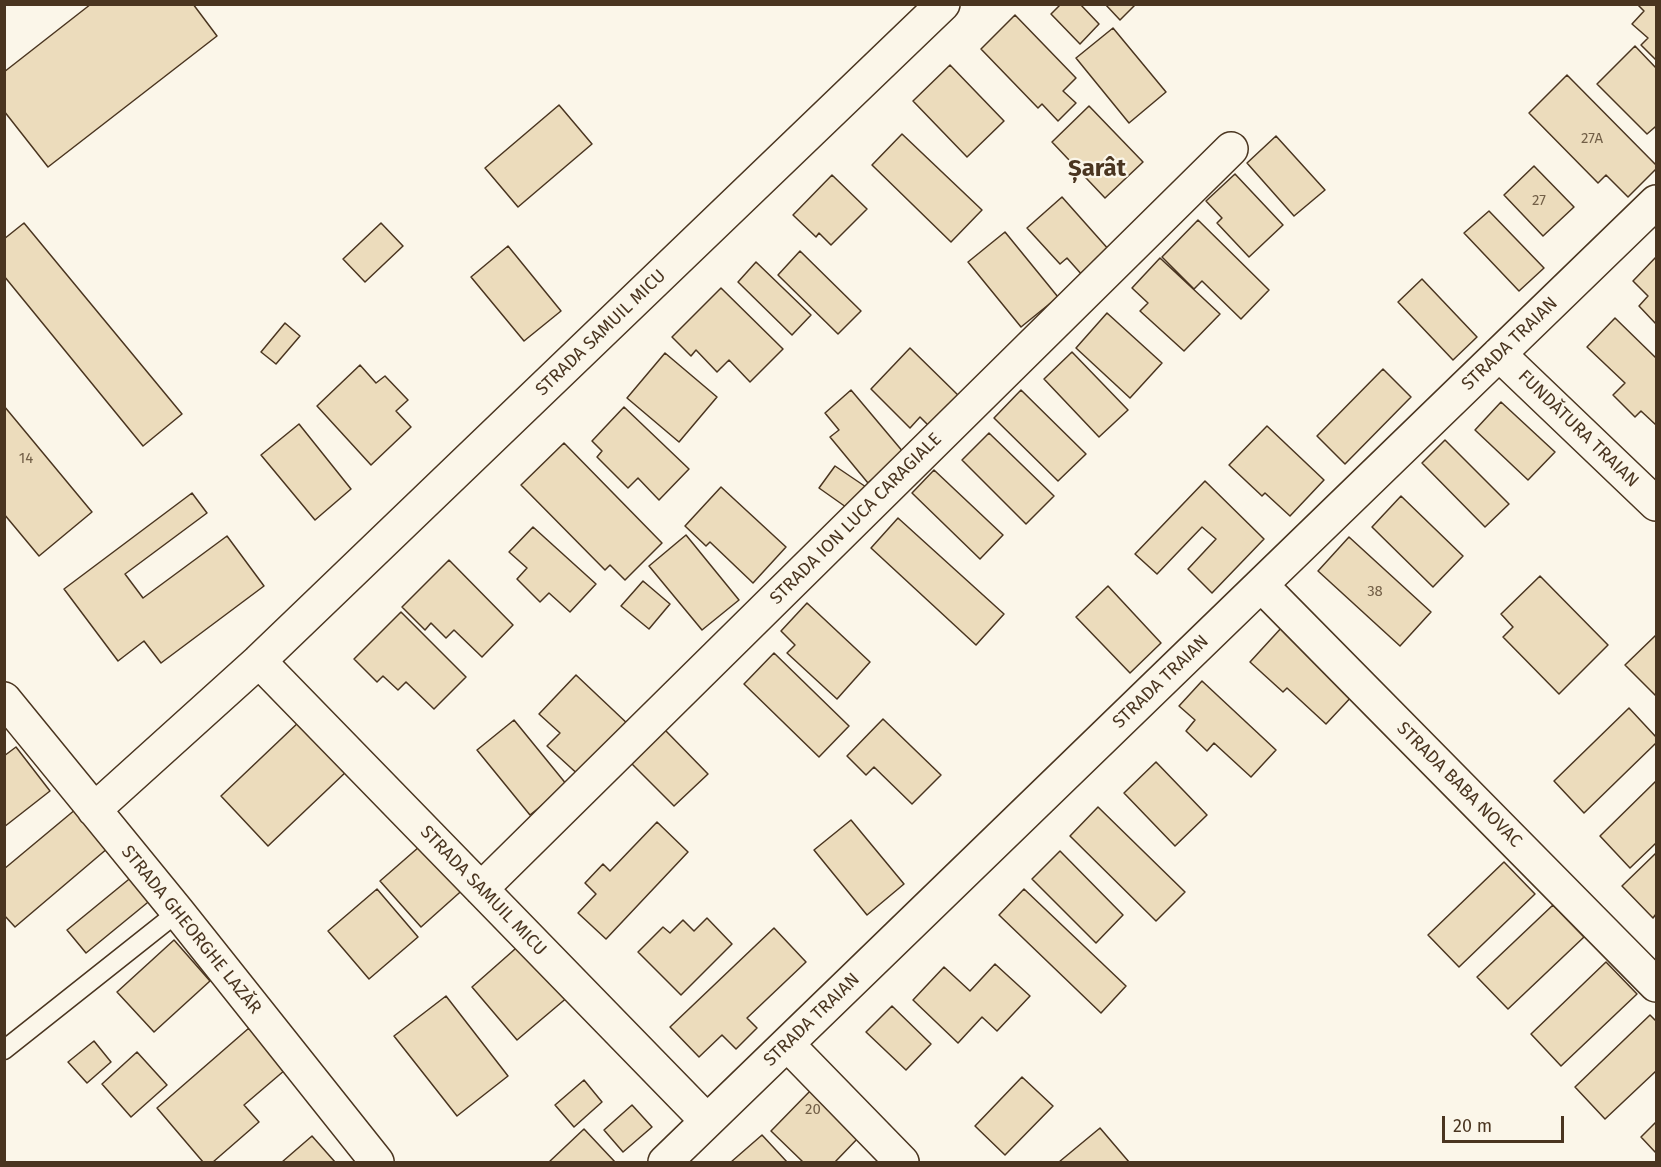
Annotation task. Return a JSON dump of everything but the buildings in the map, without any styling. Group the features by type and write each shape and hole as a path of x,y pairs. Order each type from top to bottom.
{"street":[{"name":"STRADA SAMUIL MICU","path":"94,810 259,661 943,4"},
{"name":"STRADA ION LUCA CARAGIALE","path":"480,889 1231,149"},
{"name":"STRADA TRAIAN","path":"665,1162 1656,202"},
{"name":"FUNDĂTURA TRAIAN","path":"1499,354 1656,504"},
{"name":"STRADA BABA NOVAC","path":"1261,585 1656,985"},
{"name":"STRADA SAMUIL MICU","path":"259,661 707,1121"},
{"name":"STRADA GHEORGHE LAZĂR","path":"4,699 178,912 377,1162"},
{"path":"787,1044 902,1162"}],"lane":[{"path":"4,1050 178,912"}],"district":[{"name":"Șarât","path":"1097,169"}]}
